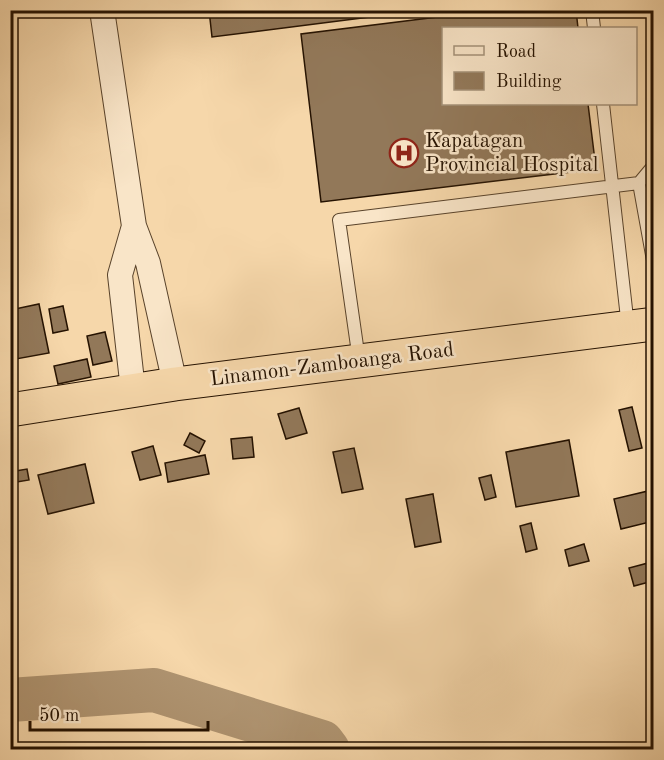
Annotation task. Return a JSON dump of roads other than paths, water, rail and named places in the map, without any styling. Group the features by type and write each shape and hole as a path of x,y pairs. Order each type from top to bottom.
{"highway":[{"name":"Linamon-Zamboanga Road","path":"10,410 175,384 641,326"}],"street":[{"path":"102,10 134,226 148,263 175,384"},
{"path":"133,390 120,275 134,226"}],"lane":[{"path":"592,10 594,27"},
{"path":"603,105 612,186 641,326"},
{"path":"359,362 339,220 639,183 654,165"},
{"path":"639,183 654,266"}],"waterway":[{"path":"10,700 154,690 322,742 328,750"}],"place":[{"name":"Kapatagan Provincial Hospital","path":"404,153"}]}
